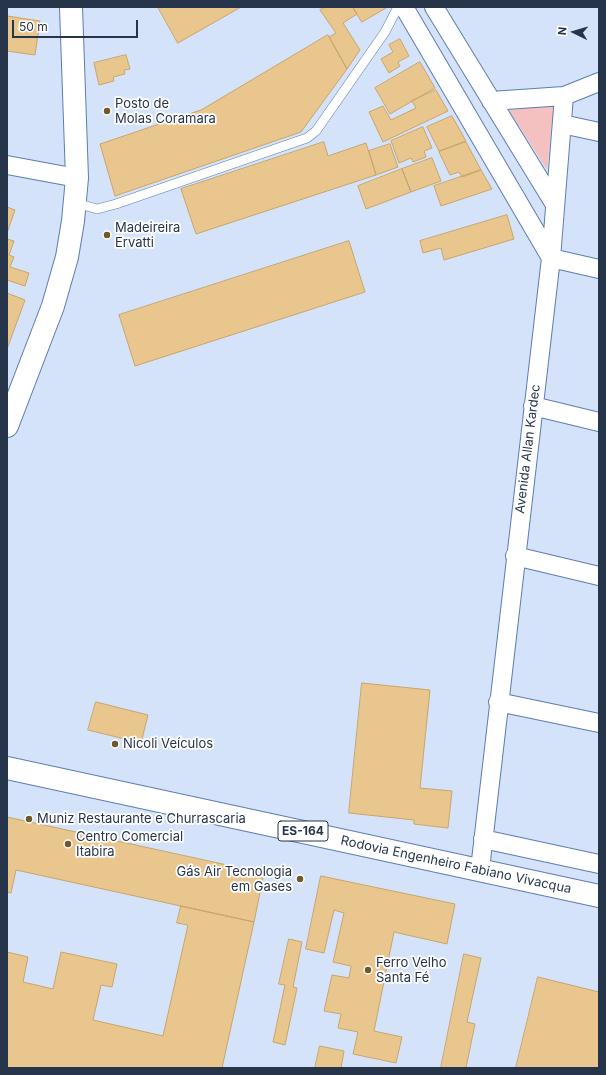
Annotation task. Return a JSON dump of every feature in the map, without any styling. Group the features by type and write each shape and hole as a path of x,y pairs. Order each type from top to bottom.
{"main road":[{"path":"7,426 12,401 53,306 67,257 76,203 77,178 71,7"},
{"name":"Rodovia Engenheiro Fabiano Vivacqua","path":"7,768 480,869 599,896"}],"street":[{"path":"404,7 551,258 599,269"},
{"path":"434,7 458,49 554,204"},
{"path":"437,63 458,49"},
{"path":"491,101 564,96 599,82"},
{"name":"Avenida Allan Kardec","path":"480,869 482,839 551,258 554,204 564,96"},
{"path":"562,124 599,132"},
{"path":"7,165 77,178"},
{"path":"533,406 599,422"},
{"path":"515,556 599,576"},
{"path":"498,702 599,723"},
{"path":"482,839 599,864"}],"lane":[{"path":"76,203 97,209 116,204 307,138 316,131 385,32 398,7"}],"shaded area":[{"path":"554,105 547,170 509,110"}],"building":[{"path":"158,7 241,7 178,43"},
{"path":"326,7 353,7 357,14 343,23 360,50 347,69 329,37 336,33 320,10"},
{"path":"353,7 386,7 386,8 362,22"},
{"path":"7,16 40,21 35,55 7,51"},
{"path":"328,35 347,69 301,132 115,196 100,144 201,110"},
{"path":"400,39 409,56 398,62 400,66 389,73 381,59 393,52 389,45"},
{"path":"126,55 130,69 124,70 125,74 113,77 114,81 99,85 94,63"},
{"path":"420,62 435,88 390,114 375,88"},
{"path":"436,90 448,111 383,142 369,112 383,106 391,120 416,108 412,101"},
{"path":"452,116 466,141 439,151 427,127"},
{"path":"423,127 432,148 424,151 426,157 413,162 411,158 399,163 391,141"},
{"path":"324,142 328,156 366,143 376,175 196,234 181,189"},
{"path":"466,142 481,170 462,177 459,172 450,175 439,152"},
{"path":"390,144 398,167 376,175 369,151"},
{"path":"432,158 441,181 411,192 402,169"},
{"path":"402,169 411,192 366,209 358,186"},
{"path":"481,170 492,189 441,206 434,186"},
{"path":"7,207 15,210 7,233"},
{"path":"507,215 514,239 444,260 441,248 423,253 420,241"},
{"path":"7,239 14,241 9,255 14,257 10,267 29,273 25,286 7,280"},
{"path":"349,241 365,292 135,366 119,315"},
{"path":"7,293 25,300 7,349"},
{"path":"362,683 430,690 420,788 452,791 448,828 414,824 414,820 349,813"},
{"path":"96,702 148,715 141,743 88,730"},
{"name":"Centro Comercial Itabira","path":"7,817 264,873 254,922 16,870 11,893 7,892"},
{"name":"Ferro Velho Santa Fé","path":"321,876 455,904 447,944 394,932 374,1031 402,1037 396,1063 353,1054 358,1032 338,1028 341,1014 324,1011 332,975 349,978 351,966 333,962 344,913 334,910 324,953 306,949"},
{"path":"181,906 254,922 222,1068 7,1068 7,952 28,957 23,982 53,989 61,952 117,964 112,987 101,985 93,1020 163,1036 188,925 177,923"},
{"path":"289,939 302,942 293,987 297,988 285,1045 273,1042 285,985 279,984"},
{"path":"464,954 481,958 467,1022 475,1024 466,1068 441,1068"},
{"path":"538,977 599,992 599,1068 516,1068"},
{"path":"320,1046 344,1051 341,1068 315,1068"}],"place":[{"name":"Posto de Molas Coramara","path":"107,111"},
{"name":"Madeireira Ervatti","path":"107,235"},
{"name":"Nicoli Veículos","path":"115,744"},
{"name":"Muniz Restaurante e Churrascaria","path":"29,819"},
{"name":"Centro Comercial Itabira","path":"68,844"},
{"name":"Gás Air Tecnologia em Gases","path":"300,879"},
{"name":"Ferro Velho Santa Fé","path":"368,970"}]}
